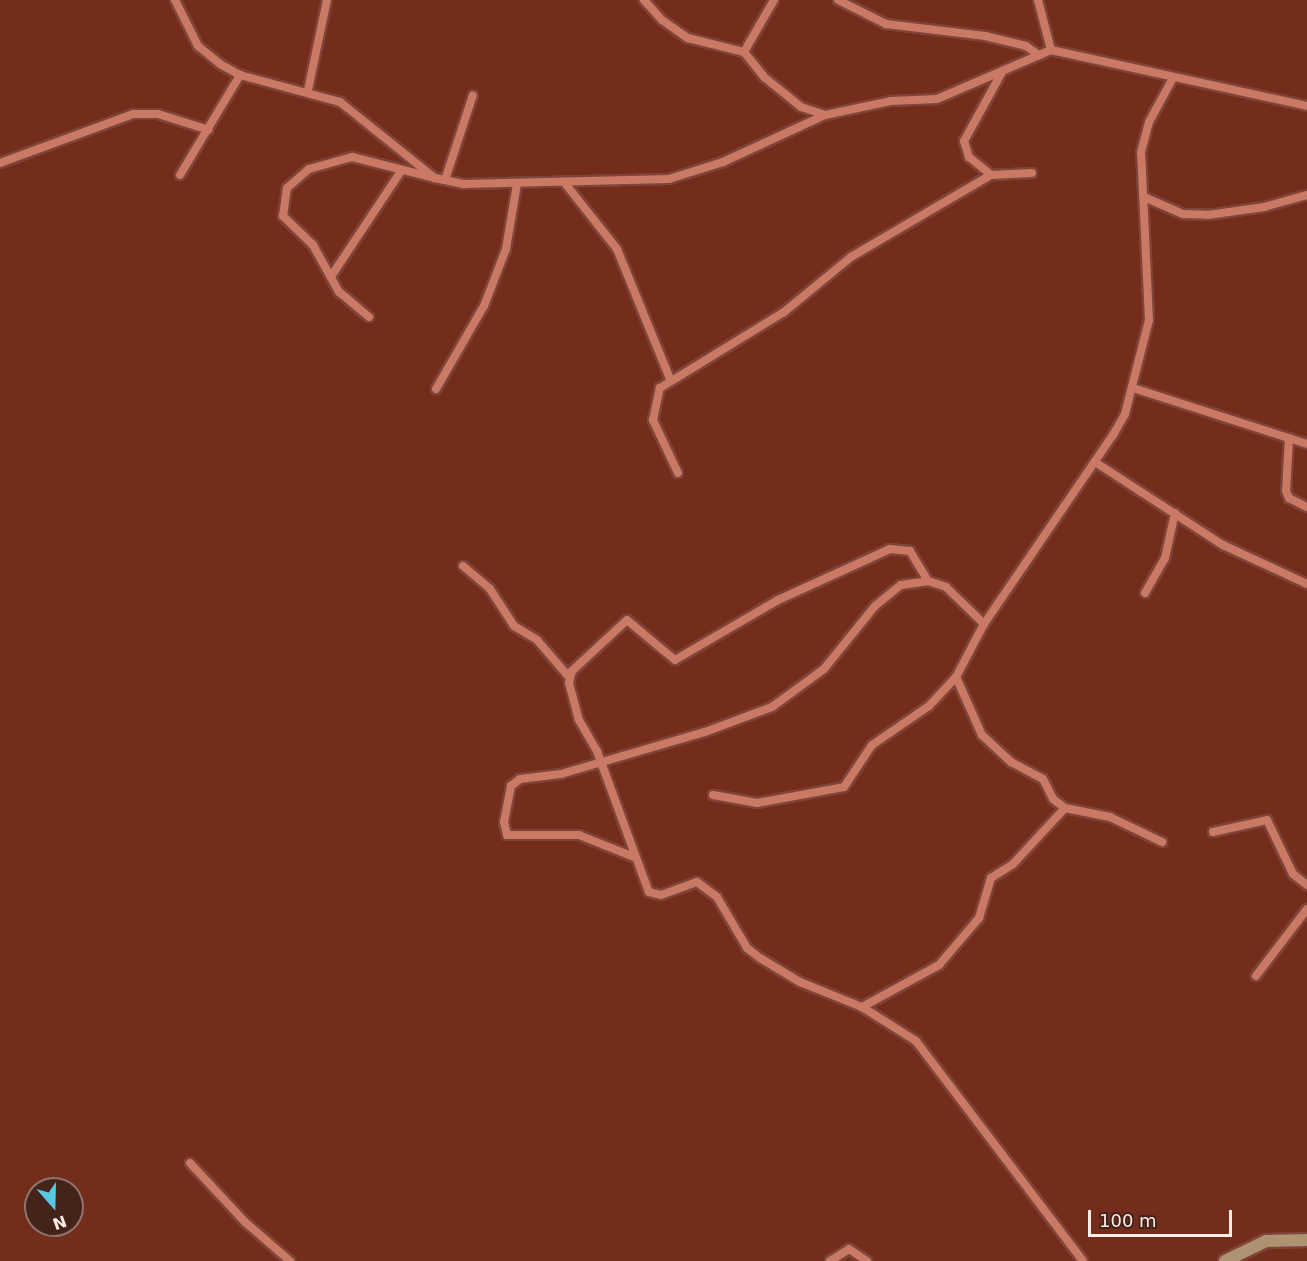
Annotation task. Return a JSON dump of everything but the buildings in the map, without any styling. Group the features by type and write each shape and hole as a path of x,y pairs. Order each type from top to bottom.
{"main road":[{"path":"1225,1261 1266,1241 1307,1240"}],"street":[{"path":"175,0 198,46 240,75 308,90 361,114 435,178"},
{"path":"308,90 327,0"},
{"path":"644,0 662,20 688,38 744,52 764,77 801,106 825,115"},
{"path":"744,52 774,0"},
{"path":"838,0 886,24 985,36 1026,46 1039,55"},
{"path":"1038,0 1051,50"},
{"path":"369,318 339,291 313,245 283,216 287,188 309,169 333,160 352,157 401,171 445,180 517,184 687,175 825,115 891,101 937,99 1051,50 1307,106"},
{"path":"991,176 969,157 964,141 1002,71"},
{"path":"180,175 240,75"},
{"path":"713,795 757,803 837,791 854,778 872,745 929,706 956,677 984,624 1095,462 1125,414 1149,320 1144,139 1173,78"},
{"path":"445,180 473,95"},
{"path":"0,163 133,114 158,114 209,130"},
{"path":"332,275 401,171"},
{"path":"678,473 653,420 660,388 670,379 784,312 851,257 991,176 1032,173"},
{"path":"564,182 617,249 670,379"},
{"path":"436,389 488,297 506,249 517,184"},
{"path":"1144,197 1183,214 1208,215 1264,207 1307,195"},
{"path":"1133,388 1307,444"},
{"path":"1289,438 1286,491 1289,498 1307,507"},
{"path":"1095,462 1223,545 1307,584"},
{"path":"1145,593 1165,558 1175,513"},
{"path":"568,677 627,620 675,660 778,600 890,549 910,551 928,581"},
{"path":"463,566 490,589 514,626 537,640 568,677 579,720 600,760 634,857 649,892 660,894 697,882 717,897 747,948 800,982 862,1007 900,1028 925,1051 1083,1261"},
{"path":"634,857 579,835 544,832 512,836 504,831 514,781 554,776 600,760 705,732 772,707 824,669 891,592 928,581 946,587 984,624"},
{"path":"956,677 982,735 1011,762 1043,779 1049,794 1065,808 1097,812 1162,842"},
{"path":"862,1007 939,965 979,918 991,878 1013,864 1065,808"},
{"path":"1213,832 1267,820 1293,873 1307,885"},
{"path":"1256,976 1307,909"},
{"path":"190,1163 245,1222 290,1261"},
{"path":"830,1261 849,1249 867,1261"}]}
